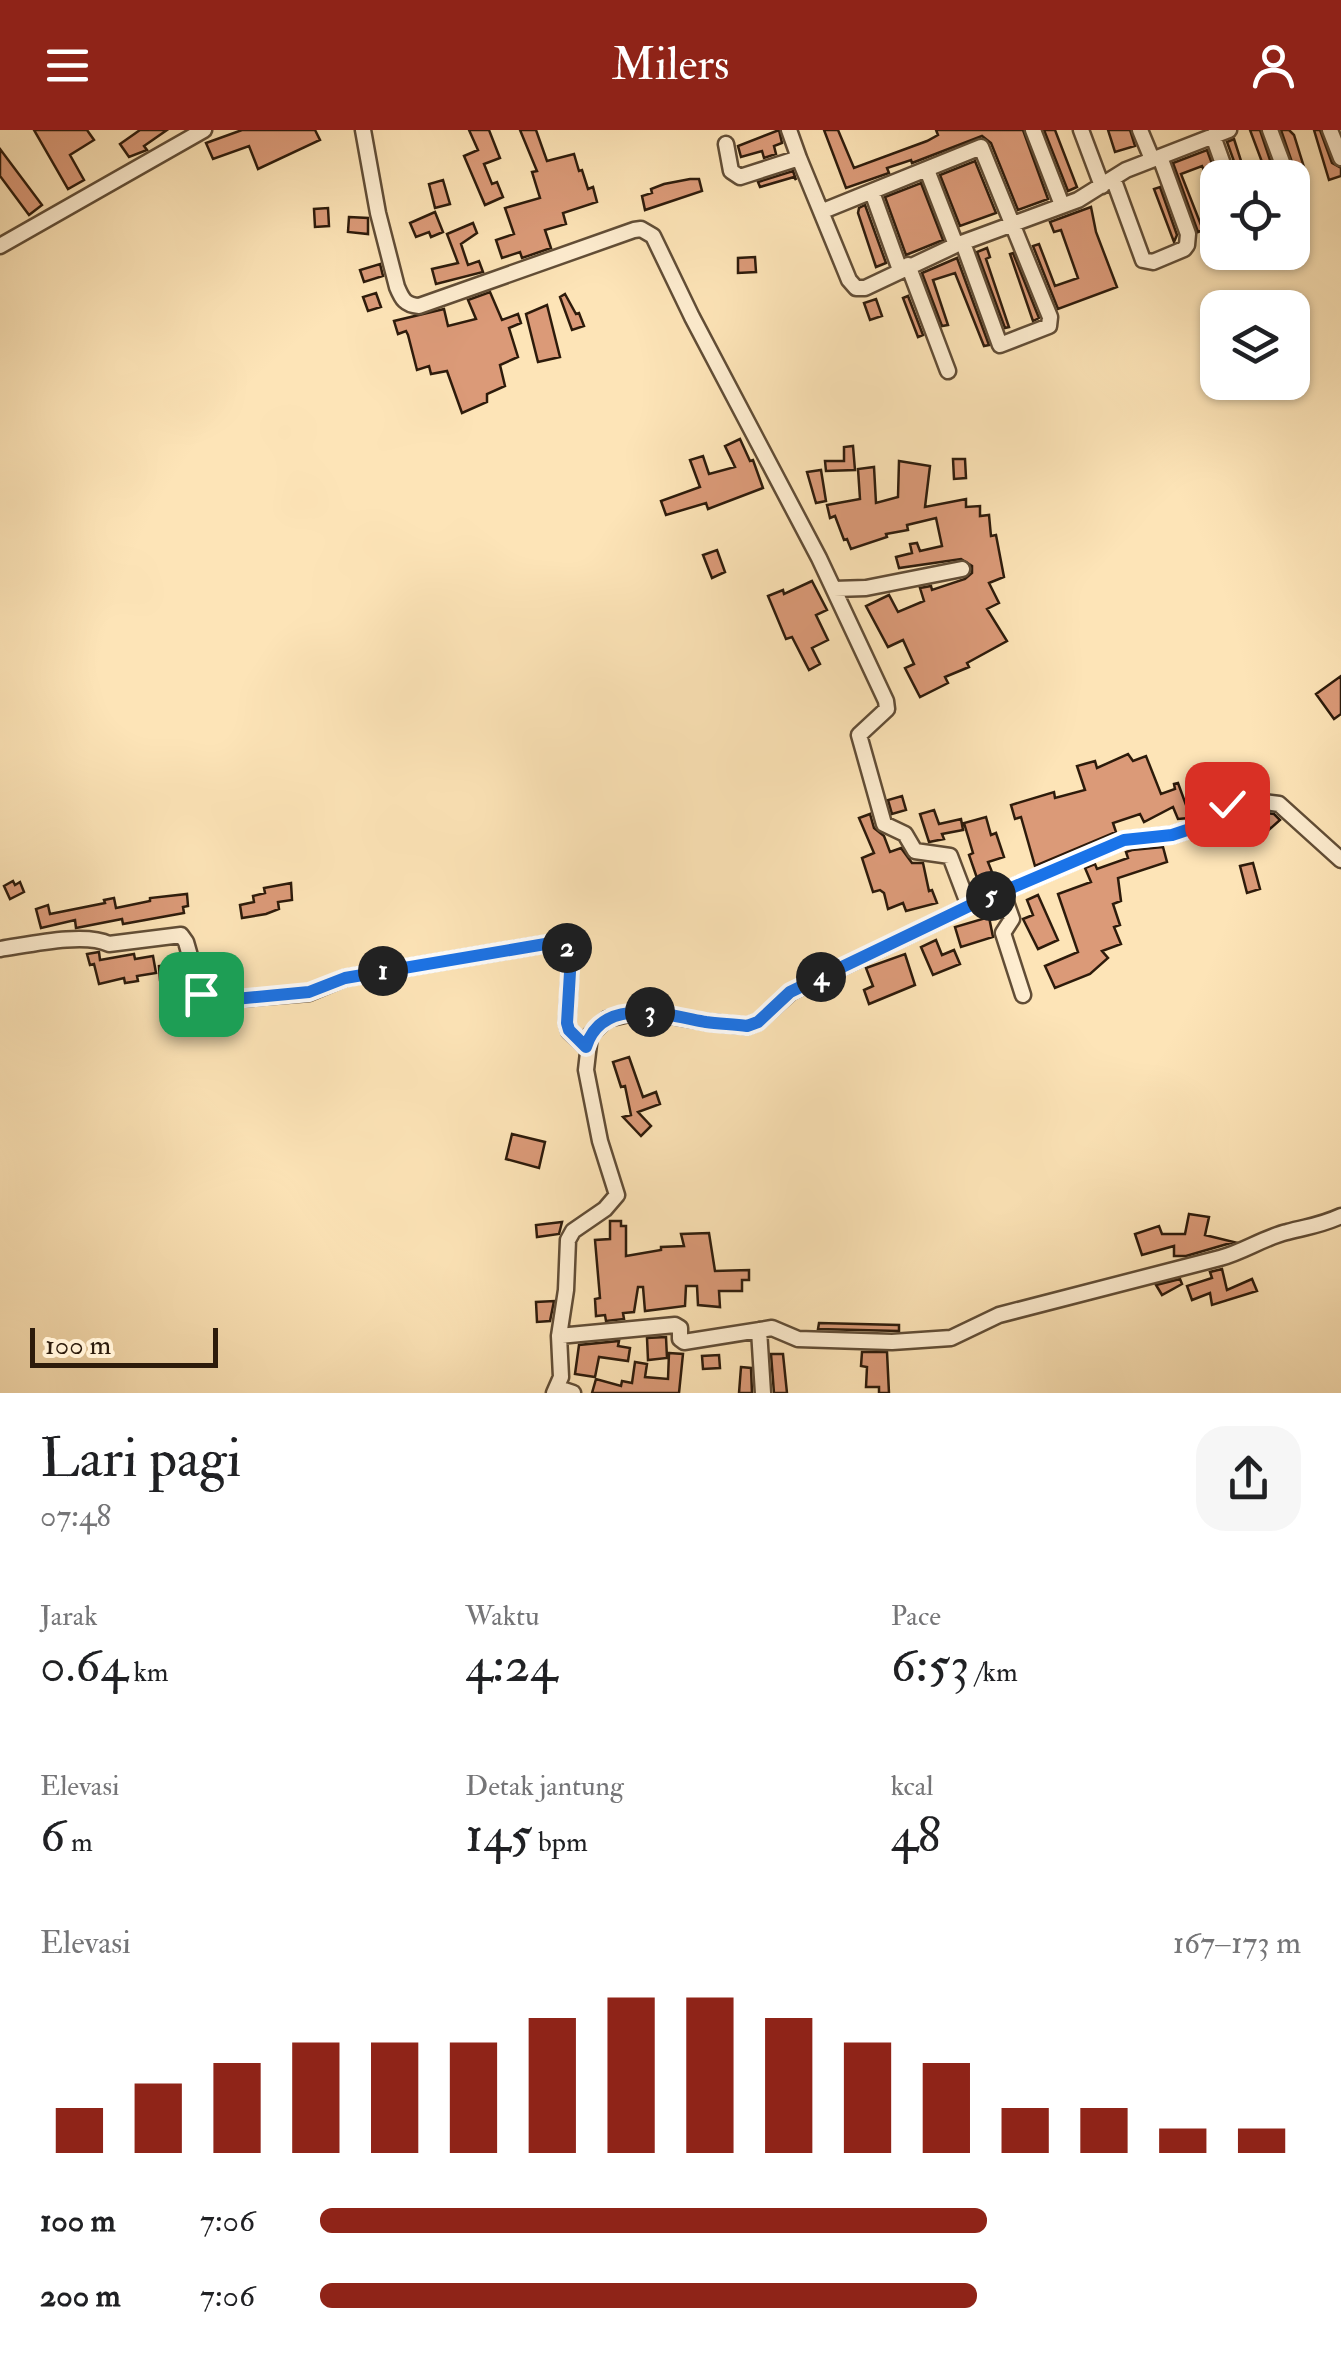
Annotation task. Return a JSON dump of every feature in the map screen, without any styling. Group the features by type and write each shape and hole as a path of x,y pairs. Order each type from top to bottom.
{"street":[{"path":"0,246 204,130"},
{"path":"363,130 397,287 412,306 634,230 641,229 653,236 834,588 888,706 859,735 884,824 905,834 915,851 950,856 969,906"},
{"path":"789,130 849,280 856,288 865,288 904,267 1062,206 1206,135 1230,130"},
{"path":"927,170 997,339 1002,345 1051,324 975,130"},
{"path":"1033,130 1062,206"},
{"path":"1081,130 1143,260 1153,262 1184,249 1188,234 1140,130"},
{"path":"1270,130 1281,160"},
{"path":"1330,130 1341,158"},
{"path":"1206,135 1219,160"},
{"path":"726,144 731,170 740,177 799,158"},
{"path":"823,211 981,147"},
{"path":"872,192 948,370"},
{"path":"834,588 866,588 962,569"},
{"path":"562,1391 558,1336 566,1290 564,1255 568,1240 574,1230 617,1195 600,1140 586,1070 590,1035 607,1019 642,1011 747,1026 758,1022 790,992 969,906 1124,840 1172,835 1193,828 1227,804 1242,799 1278,804 1341,860"},
{"path":"1002,891 1012,920 1003,933 1023,995"},
{"path":"0,950 55,942 100,940 109,944 181,935 201,994 214,1001 309,992 345,978 557,942 571,955 567,1023 586,1047"},
{"path":"558,1336 675,1326 680,1328 680,1339 684,1342 775,1328 798,1338 892,1342 956,1338 999,1314 1234,1254 1286,1232 1312,1228 1341,1216"},
{"path":"760,1330 764,1393"}],"building":[{"path":"34,130 87,130 94,140 70,155 84,180 68,189"},
{"path":"140,130 167,130 144,146 147,150 129,157 120,144"},
{"path":"242,130 315,130 320,140 258,169 249,146 213,159 206,143"},
{"path":"469,130 489,130 500,158 484,164 492,184 497,182 503,197 485,205 464,156 478,150"},
{"path":"520,130 536,130 547,161 574,154 597,202 563,213 566,224 545,230 551,248 522,258 520,252 502,258 496,240 514,234 505,208 540,198 532,172 537,171"},
{"path":"779,130 782,143 774,146 776,154 764,158 762,151 741,157 738,146"},
{"path":"824,130 838,130 854,168 927,141 938,135 936,130 1023,130 1048,199 1018,210 991,143 982,136 912,163 911,160 887,168 889,173 846,188"},
{"path":"1044,130 1055,130 1077,187 1068,191"},
{"path":"1108,130 1130,130 1135,146 1115,152"},
{"path":"1250,130 1260,130 1270,160 1261,160"},
{"path":"1281,130 1294,135 1302,160 1291,160"},
{"path":"1314,130 1320,130 1332,163 1341,168 1341,176 1329,180"},
{"path":"1234,139 1241,160 1234,160 1227,142"},
{"path":"0,149 42,205 29,215 0,176"},
{"path":"1207,150 1211,160 1200,160 1200,167 1181,174 1200,222 1198,232 1173,163"},
{"path":"975,161 996,213 960,226 940,175"},
{"path":"793,171 796,180 794,177 760,187 758,182"},
{"path":"699,179 702,191 645,210 642,196 652,193 651,189"},
{"path":"443,180 450,204 435,208 429,184"},
{"path":"921,183 943,240 906,255 885,197"},
{"path":"1160,187 1177,235 1174,242 1154,189"},
{"path":"865,205 886,263 876,267 858,213"},
{"path":"1091,207 1117,287 1058,309 1033,246 1039,244 1055,286 1078,278 1061,230 1054,232 1050,222"},
{"path":"328,208 329,226 315,227 314,209"},
{"path":"435,212 443,232 416,237 410,223"},
{"path":"349,217 368,218 368,234 348,232"},
{"path":"473,223 477,233 461,244 468,265 479,261 483,272 436,284 432,269 458,263 447,234"},
{"path":"987,248 990,257 986,259 1009,327 1005,328 977,252"},
{"path":"1013,253 1039,318 1033,321 1010,254"},
{"path":"755,257 756,272 738,273 738,258"},
{"path":"957,258 989,345 984,346 955,273 933,280 948,325 942,326 922,273"},
{"path":"380,264 383,276 364,282 360,270"},
{"path":"490,292 502,320 518,314 521,323 509,328 518,357 500,365 505,386 487,394 487,402 462,413 447,371 431,374 429,366 417,370 408,335 406,331 398,334 394,321 444,309 448,326 476,319 468,300"},
{"path":"376,293 381,307 368,311 363,297"},
{"path":"565,294 584,326 572,330 560,297"},
{"path":"908,296 923,335 918,337 903,298"},
{"path":"876,299 882,316 870,320 864,303"},
{"path":"547,305 560,357 538,362 526,314"},
{"path":"740,439 763,488 708,509 706,503 666,515 661,501 700,487 690,460 703,456 709,474 735,467 725,446"},
{"path":"853,446 855,470 826,471 825,461 844,461 844,447"},
{"path":"953,459 965,459 966,478 954,479"},
{"path":"899,461 930,466 925,507 966,499 966,507 980,506 980,516 989,515 1004,577 989,583 999,603 987,609 1007,641 967,663 969,667 945,677 948,683 920,697 905,668 914,664 903,640 888,647 866,606 889,595 898,612 924,601 920,588 931,586 932,590 965,579 972,573 972,566 961,559 899,568 896,557 912,553 910,544 917,543 920,551 942,546 936,518 907,525 908,530 886,534 887,537 851,549 835,516 830,518 827,505 860,499 858,469 874,467 876,503 898,497"},
{"path":"821,470 826,501 816,503 807,472"},
{"path":"717,550 725,572 712,578 703,555"},
{"path":"812,581 827,610 816,615 828,640 812,648 820,664 809,670 792,637 786,639 768,596 783,590 784,594"},
{"path":"1341,676 1341,714 1334,719 1316,694"},
{"path":"1128,754 1133,761 1146,756 1161,794 1175,789 1174,784 1178,783 1186,805 1198,804 1199,810 1189,818 1178,819 1173,807 1144,822 1140,814 1113,823 1116,832 1035,866 1021,817 1015,819 1011,805 1054,792 1055,798 1085,790 1077,766 1095,761 1097,768"},
{"path":"902,796 906,810 892,814 888,800"},
{"path":"934,810 939,824 961,819 963,830 942,834 944,839 929,842 920,814"},
{"path":"1240,810 1249,819 1258,812 1274,814 1280,820 1255,842 1241,827 1233,835 1222,824"},
{"path":"870,814 890,852 901,848 912,863 923,863 929,891 932,890 937,903 906,911 903,903 888,909 884,893 873,892 862,858 874,853 859,818"},
{"path":"986,817 1004,857 988,862 992,872 977,878 964,823"},
{"path":"1163,847 1167,862 1118,878 1121,901 1113,904 1120,925 1114,927 1121,944 1102,951 1108,958 1090,974 1055,988 1045,966 1078,952 1058,894 1091,882 1085,868 1095,864 1097,869 1128,858 1126,852 1132,850"},
{"path":"1253,863 1260,889 1247,893 1240,866"},
{"path":"13,881 15,885 20,882 24,892 10,899 4,886"},
{"path":"291,883 292,900 278,902 279,909 266,914 242,918 240,905 254,902 253,896 265,893 264,888"},
{"path":"187,894 184,913 123,924 122,919 76,928 75,920 41,928 36,909 48,905 50,914 114,898 116,908 150,898"},
{"path":"1038,895 1058,940 1038,949 1023,919 1033,915 1027,900"},
{"path":"989,917 993,937 961,947 955,927"},
{"path":"936,940 942,955 954,950 960,964 933,975 921,947"},
{"path":"99,952 100,960 134,954 135,959 153,956 156,973 137,976 138,981 125,983 124,978 99,984 87,954"},
{"path":"905,954 915,985 869,1004 864,990 873,986 866,968"},
{"path":"174,960 180,960 185,978 160,980 159,966 175,964"},
{"path":"224,960 238,961 237,979 223,978"},
{"path":"629,1057 643,1097 656,1092 660,1104 638,1112 651,1126 641,1136 623,1117 631,1115 625,1086 621,1087 613,1062"},
{"path":"512,1134 545,1142 539,1168 506,1159"},
{"path":"1189,1214 1209,1217 1205,1235 1234,1242 1186,1256 1174,1256 1174,1246 1142,1255 1135,1234 1159,1226 1162,1234 1185,1234"},
{"path":"610,1221 621,1221 621,1226 626,1226 626,1256 684,1246 681,1234 709,1233 715,1271 749,1270 749,1280 742,1280 742,1291 719,1291 720,1307 698,1305 697,1286 686,1286 685,1306 645,1311 643,1287 638,1287 634,1312 623,1313 624,1319 606,1321 605,1315 596,1316 595,1299 600,1298 595,1240 610,1239"},
{"path":"562,1222 559,1234 537,1237 536,1225"},
{"path":"1222,1269 1227,1290 1252,1279 1257,1291 1212,1305 1210,1293 1192,1300 1187,1286 1212,1278 1210,1272"},
{"path":"1180,1279 1182,1284 1162,1295 1156,1285"},
{"path":"554,1301 550,1321 537,1322 536,1302"},
{"path":"819,1323 899,1325 899,1331 818,1329"},
{"path":"666,1337 667,1358 648,1360 647,1338"},
{"path":"619,1341 618,1346 630,1348 628,1361 599,1357 595,1377 575,1374 579,1345"},
{"path":"862,1352 887,1352 889,1393 879,1393 879,1387 866,1387 867,1367 861,1366"},
{"path":"669,1353 683,1354 679,1393 592,1393 596,1379 621,1386 622,1381 632,1383 635,1362 647,1364 645,1377 668,1379"},
{"path":"771,1354 783,1354 787,1393 774,1393"},
{"path":"719,1355 720,1368 703,1369 702,1356"},
{"path":"741,1367 751,1368 752,1393 739,1393"}],"route":[{"path":"201,994 214,1001 309,992 345,978 557,942 571,955 567,1023 586,1047 596,1026 607,1019 642,1011 747,1026 758,1022 790,992 969,906 1124,840 1172,835 1193,828 1227,804"}]}
